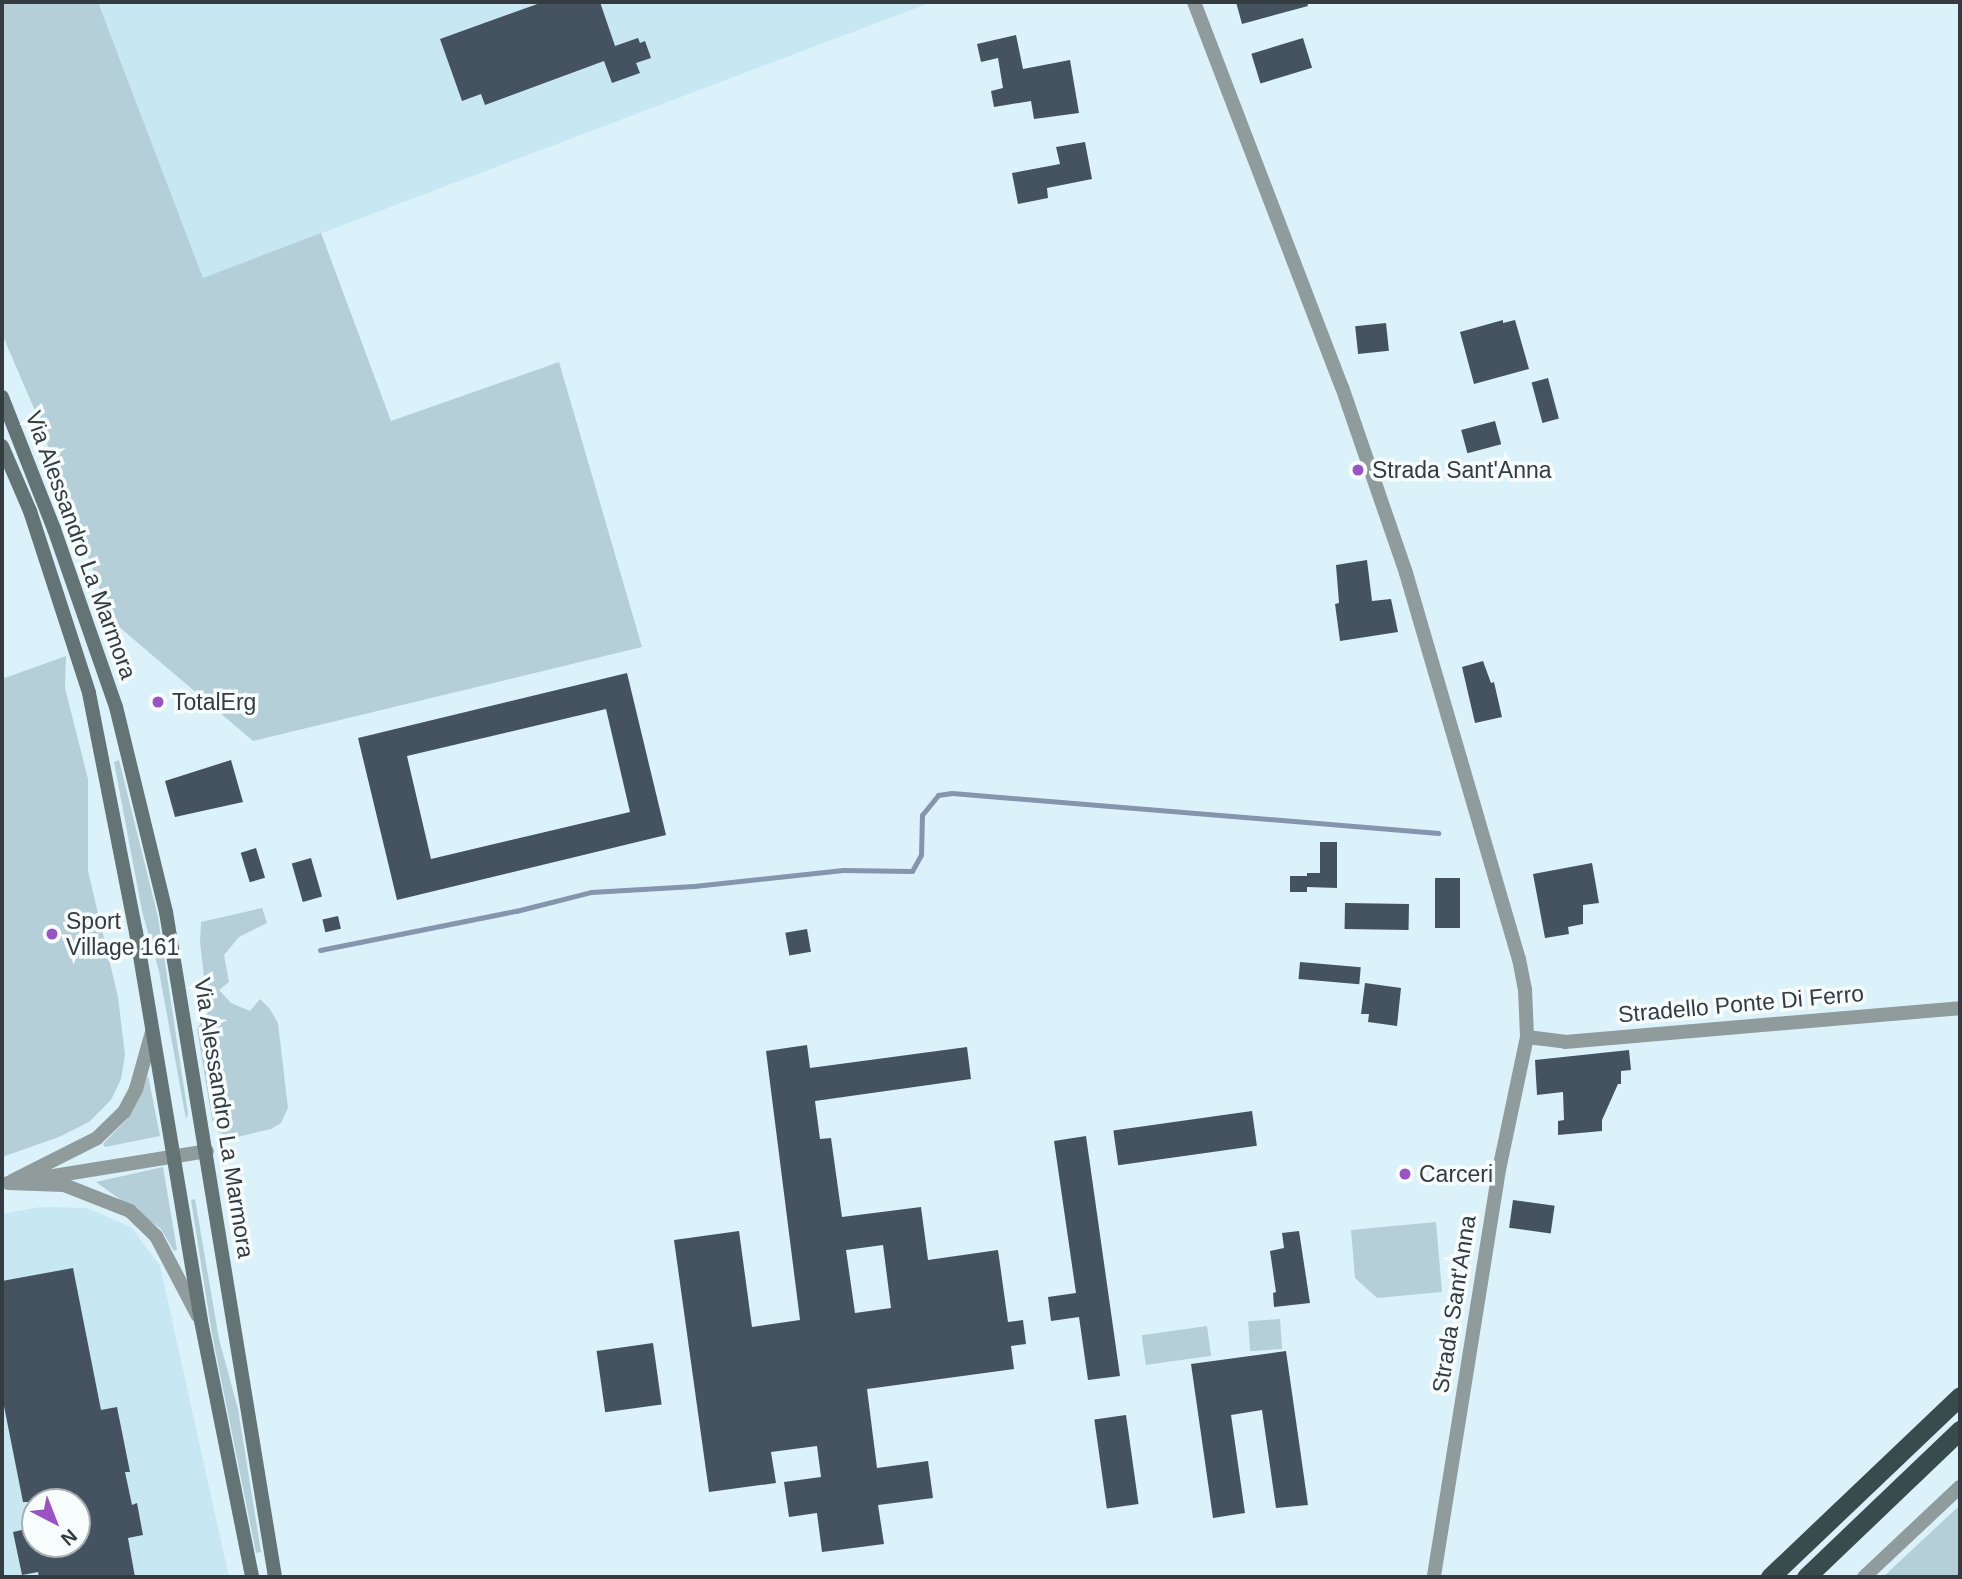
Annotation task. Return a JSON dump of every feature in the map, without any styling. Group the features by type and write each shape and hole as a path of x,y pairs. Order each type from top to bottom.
{"highway":[{"path":"1770,1577 1960,1396"},
{"path":"1806,1577 1960,1430"}],"main road":[{"name":"Via Alessandro La Marmora","path":"2,397 54,529 116,706 166,912 275,1577"},
{"name":"Via Alessandro La Marmora","path":"2,446 30,511 89,693 136,932 201,1321 252,1577"}],"street":[{"name":"Strada Sant'Anna","path":"1194,2 1342,387 1406,573 1519,959 1525,989 1527,1037 1499,1170 1434,1577"},
{"name":"Stradello Ponte Di Ferro","path":"1527,1037 1565,1042 1960,1008"},
{"path":"5,1184 97,1138 112,1125 124,1112 136,1089 152,1032"},
{"path":"5,1184 207,1151"},
{"path":"5,1184 64,1185 130,1211 156,1237 201,1321"},
{"path":"1864,1577 1960,1487"}],"shaded area":[{"path":"2,2 98,2 203,278 321,233 391,421 559,362 642,647 253,741 111,620 36,413 2,334"},
{"path":"98,2 932,2 203,278"},
{"name":"Sport Village 161","path":"66,656 65,688 88,779 88,871 118,997 125,1055 121,1079 111,1100 89,1122 59,1137 2,1157 2,679"},
{"path":"119,760 158,917 188,1114 186,1119 159,971 142,911 114,762"},
{"path":"262,908 267,923 239,937 224,955 229,982 219,990 231,1003 250,1011 260,999 270,1009 278,1023 288,1108 281,1123 271,1129 233,1138 218,1132 212,1120 197,1029 208,1012 200,942 201,922"},
{"path":"148,1075 160,1136 105,1147 103,1144 128,1118"},
{"path":"163,1167 177,1250 174,1251 161,1229 96,1182"},
{"path":"195,1199 219,1339 238,1409 261,1552 256,1553 212,1334 191,1200"},
{"path":"40,1207 87,1208 131,1227 160,1266 229,1577 2,1577 2,1214"},
{"path":"1436,1222 1442,1292 1377,1298 1355,1278 1351,1230"},
{"path":"1280,1319 1282,1349 1250,1351 1248,1321"},
{"path":"1207,1326 1211,1356 1146,1365 1142,1335"},
{"path":"1960,1505 1960,1577 1883,1577"}],"building":[{"path":"543,2 600,2 615,46 638,38 640,43 645,41 651,58 636,63 640,73 612,83 604,61 485,105 481,94 462,101 440,39"},
{"path":"1236,2 1307,2 1308,6 1242,24"},
{"path":"1016,35 1023,69 1070,60 1079,113 1034,119 1031,101 994,107 991,91 1003,88 998,58 981,62 977,44"},
{"path":"1303,38 1312,68 1260,83 1251,54"},
{"path":"1085,142 1092,179 1047,188 1048,198 1018,204 1012,173 1060,164 1056,147"},
{"path":"1503,320 1503,323 1515,320 1529,369 1474,384 1460,332"},
{"path":"1386,323 1389,351 1358,354 1355,326"},
{"path":"1548,378 1559,419 1542,423 1532,382"},
{"path":"1495,421 1501,444 1467,453 1461,430"},
{"path":"1367,560 1372,601 1391,599 1398,632 1340,641 1335,604 1339,603 1336,565"},
{"path":"1483,661 1491,683 1494,682 1502,717 1475,723 1462,667"},
{"path":"627,673 666,835 397,900 358,738","holes":["606,709 630,812 431,859 407,756"]},
{"path":"231,760 243,802 175,817 165,781"},
{"path":"1320,842 1337,842 1337,888 1307,887 1307,873 1320,873"},
{"path":"256,848 265,878 250,882 241,853"},
{"path":"311,858 322,896 303,902 292,864"},
{"path":"1592,863 1599,903 1583,905 1583,924 1568,927 1569,934 1545,938 1533,874"},
{"path":"1290,876 1307,876 1307,892 1290,892"},
{"path":"1435,878 1460,878 1460,928 1435,928"},
{"path":"1345,903 1409,904 1409,930 1345,929"},
{"path":"338,916 341,929 325,932 322,920"},
{"path":"807,929 811,952 789,955 785,933"},
{"path":"1300,962 1361,967 1359,984 1299,979"},
{"path":"1365,983 1401,988 1397,1026 1368,1022 1369,1014 1361,1014"},
{"path":"807,1045 810,1068 967,1047 971,1079 815,1101 820,1139 831,1138 842,1217 921,1207 928,1260 998,1250 1008,1322 1023,1320 1026,1344 1011,1346 1014,1369 867,1389 877,1468 928,1461 933,1498 878,1505 884,1544 822,1552 817,1513 789,1517 784,1482 821,1477 817,1446 771,1452 776,1483 709,1492 674,1240 739,1231 752,1327 800,1320 766,1051","holes":["883,1245 891,1308 855,1313 846,1250"]},
{"path":"1629,1050 1631,1070 1621,1071 1621,1084 1618,1084 1602,1120 1602,1131 1558,1135 1558,1121 1564,1120 1563,1092 1537,1095 1535,1060"},
{"path":"1252,1111 1257,1146 1118,1165 1113,1130"},
{"path":"1086,1136 1120,1376 1088,1380 1079,1317 1051,1321 1048,1297 1076,1293 1054,1141"},
{"path":"1513,1200 1555,1206 1551,1234 1509,1228"},
{"path":"1299,1231 1310,1303 1274,1307 1273,1293 1276,1292 1270,1251 1284,1248 1282,1233"},
{"path":"73,1268 101,1410 117,1407 130,1472 125,1472 132,1505 137,1503 143,1535 128,1538 135,1577 39,1577 38,1572 22,1575 13,1532 21,1530 21,1558 91,1558 91,1488 21,1488 21,1492 2,1396 2,1281"},
{"path":"653,1343 662,1404 605,1412 597,1351"},
{"path":"1286,1351 1308,1505 1276,1508 1262,1410 1231,1415 1245,1513 1213,1518 1191,1364"},
{"path":"1126,1415 1139,1504 1107,1509 1094,1419"}],"waterway":[{"path":"320,950 516,911 591,892 694,886 843,870 912,871 921,855 922,815 938,795 952,793 1438,833"}],"place":[{"name":"Strada Sant'Anna","path":"1358,470"},
{"name":"TotalErg","path":"158,702"},
{"name":"Sport Village 161","path":"52,934"},
{"name":"Carceri","path":"1405,1174"}]}
